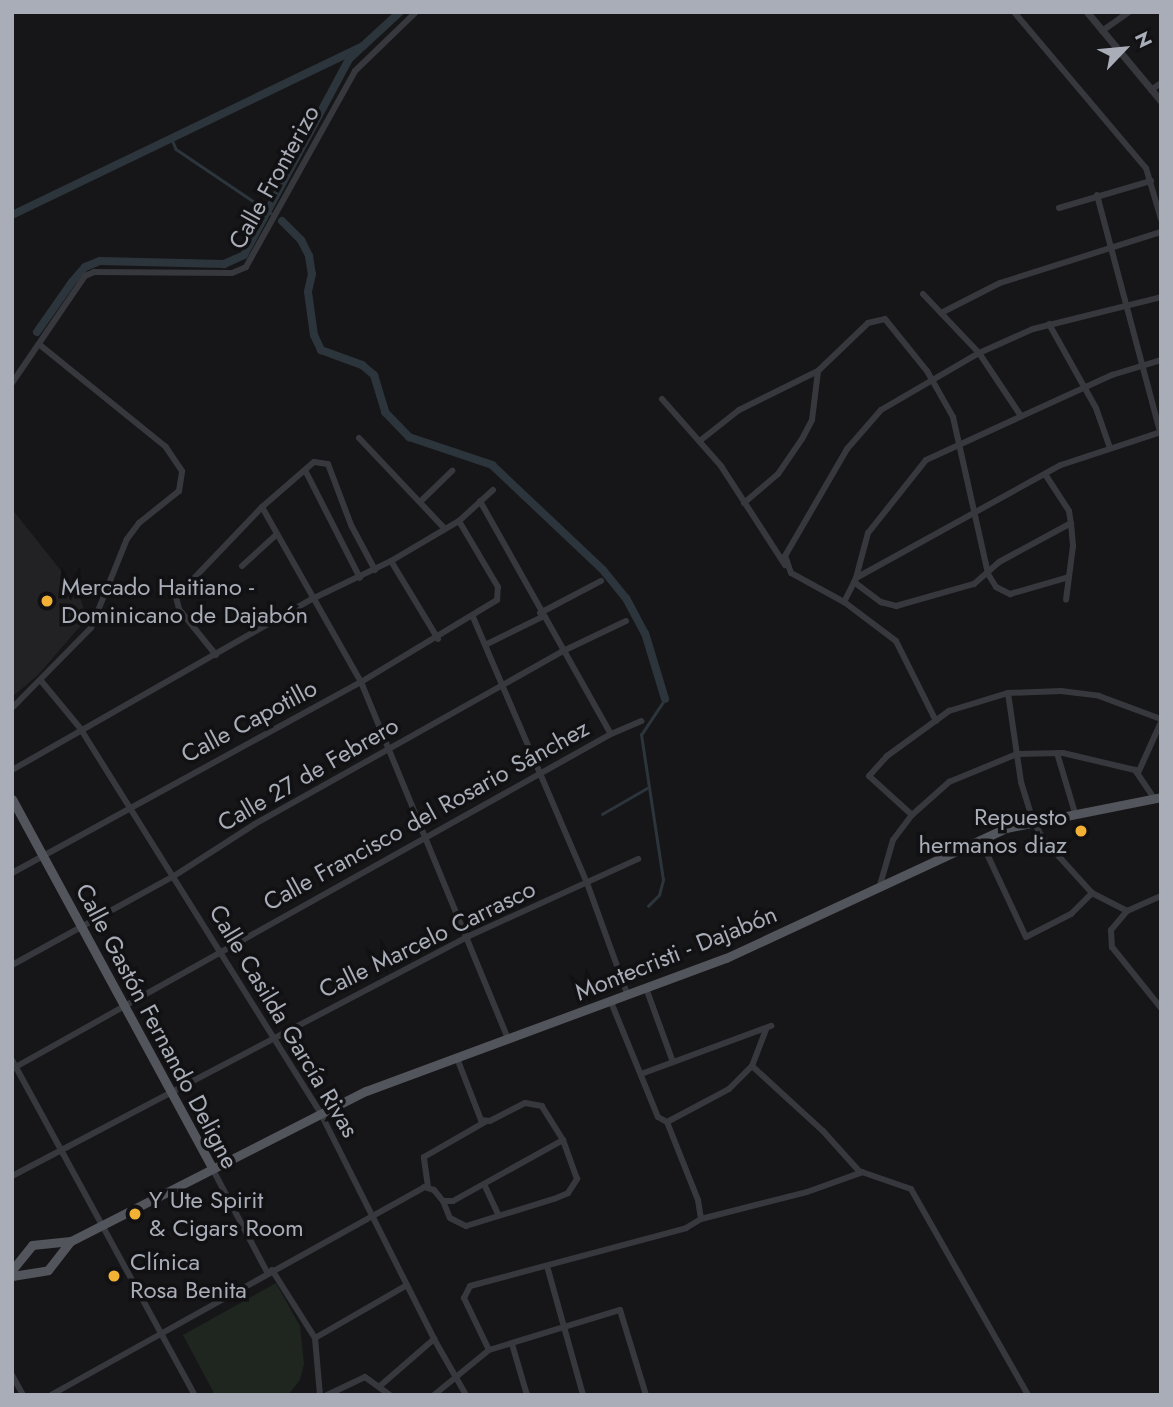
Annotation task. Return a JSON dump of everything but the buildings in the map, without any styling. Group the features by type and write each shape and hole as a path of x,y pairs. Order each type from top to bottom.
{"main road":[{"name":"Montecristi - Dajabón","path":"71,1241 320,1112 457,1058 628,996 774,937 979,838 1033,821 1157,798"},
{"name":"Calle Gastón Fernando Deligne","path":"12,799 212,1168"},
{"path":"12,1270 32,1245 71,1241"},
{"path":"12,1276 48,1270 71,1241"}],"street":[{"name":"Calle Fronterizo","path":"12,383 40,345 72,291 94,272 215,274 246,267 355,71 416,12"},
{"path":"1014,12 1146,168 1161,219"},
{"path":"1087,12 1161,101"},
{"path":"1102,31 1129,12"},
{"path":"1151,90 1161,83"},
{"path":"1059,208 1151,181"},
{"path":"855,580 1045,474 1110,448 1161,432 1129,304 1109,247 1097,195"},
{"path":"941,313 1000,283 1161,232"},
{"path":"923,294 979,353 1021,416"},
{"path":"785,565 785,556 868,421 979,353 1049,324 1161,296"},
{"path":"701,440 739,410 817,372 868,323 885,318 934,382 961,444 988,574 996,587 1010,594 1069,577"},
{"path":"1049,324 1085,387 1110,448"},
{"path":"12,708 42,682 90,628 127,539 139,523 179,491 182,471 178,458 166,447 40,345"},
{"path":"844,602 855,580 868,533 906,481 926,460 1085,387 1161,360"},
{"path":"744,503 778,474 802,439 812,420 817,372"},
{"path":"662,399 701,440 791,573 844,602 896,641 936,721"},
{"path":"359,438 445,529"},
{"path":"216,655 179,609 176,597 262,507 320,460 328,464 351,525 375,570"},
{"path":"305,470 360,578"},
{"path":"420,502 452,471"},
{"path":"1045,474 1069,511 1072,523 1066,600"},
{"path":"12,770 80,728 216,655 312,599 391,561 459,521 493,490"},
{"path":"480,501 512,551 561,652 611,734"},
{"path":"262,507 361,682 469,936 508,1039"},
{"name":"Calle Capotillo","path":"12,873 361,682 472,617 499,595 459,521"},
{"path":"855,580 881,602 896,606 974,583 988,574 999,562 1072,523"},
{"path":"242,566 277,534"},
{"path":"391,561 438,639"},
{"path":"487,644 601,581"},
{"path":"472,617 487,644 587,883 628,996"},
{"name":"Calle 27 de Febrero","path":"12,965 80,925 174,876 255,824 561,652 626,621"},
{"name":"Calle Casilda García Rivas","path":"42,682 80,728 320,1112 434,1339 466,1395"},
{"path":"912,815 869,776 887,756 949,711 1008,692 1061,691 1099,696 1161,720 1138,773"},
{"path":"1008,692 1017,754 1033,821 1080,884 1127,911"},
{"name":"Calle Francisco del Rosario Sánchez","path":"13,1066 222,953 611,734 641,721"},
{"path":"1057,753 1075,813"},
{"path":"880,885 893,839 912,815 949,782 1017,754 1057,753 1099,759 1138,773 1157,798"},
{"path":"979,838 1026,937 1071,914 1092,893"},
{"name":"Calle Marcelo Carrasco","path":"12,1176 274,1036 469,936 638,859"},
{"path":"1161,907 1158,898 1127,911 1111,930 1112,947 1161,1008"},
{"path":"646,988 673,1062"},
{"path":"611,1002 658,1117 667,1122 698,1200 701,1219"},
{"path":"641,1074 769,1028 752,1066 729,1089 667,1122"},
{"path":"457,1058 485,1122"},
{"path":"13,1066 62,1150 195,1395"},
{"path":"752,1066 863,1172 911,1189 1028,1395"},
{"path":"534,1102 542,1106 562,1140 577,1179 575,1185 554,1199 466,1226 456,1224 443,1201 428,1187 424,1157 471,1134 485,1122 534,1102"},
{"path":"443,1201 453,1201 562,1140"},
{"name":"Calle Gastón Fernando Deligne","path":"212,1168 269,1271 315,1338"},
{"path":"489,1350 464,1292 686,1228 701,1219 807,1192 863,1172"},
{"path":"484,1184 499,1216"},
{"path":"51,1395 269,1271 428,1187"},
{"path":"547,1266 562,1328 583,1395"},
{"path":"320,1395 315,1338 407,1285"},
{"path":"434,1395 455,1375 489,1350 620,1310 646,1395"},
{"path":"380,1386 434,1339"},
{"path":"512,1344 527,1395"},
{"path":"12,1375 23,1395"},
{"path":"327,1395 365,1377 390,1395"}],"shaded area":[{"name":"Mercado Haitiano - Dominicano de Dajabón","path":"12,509 78,592 84,609 83,623 38,675 12,697"},
{"path":"276,1283 300,1326 304,1364 300,1380 288,1395 215,1395 183,1335"}],"waterway":[{"path":"12,215 363,46 400,12"},
{"path":"37,332 85,267 100,261 224,264 244,255 349,59 363,46"},
{"path":"171,137 176,149 271,213"},
{"path":"282,221 301,240 309,256 312,274 308,292 314,335 321,350 362,365 374,375 385,412 409,437 492,465 603,570 626,598 645,633 665,699"},
{"path":"648,906 659,895 663,880 641,735 665,699"},
{"path":"602,814 649,787"}],"place":[{"name":"Mercado Haitiano - Dominicano de Dajabón","path":"47,601"},
{"name":"Repuesto hermanos diaz","path":"1081,831"},
{"name":"Y Ute Spirit & Cigars Room","path":"135,1214"},
{"name":"Clínica Rosa Benita","path":"114,1276"}]}
